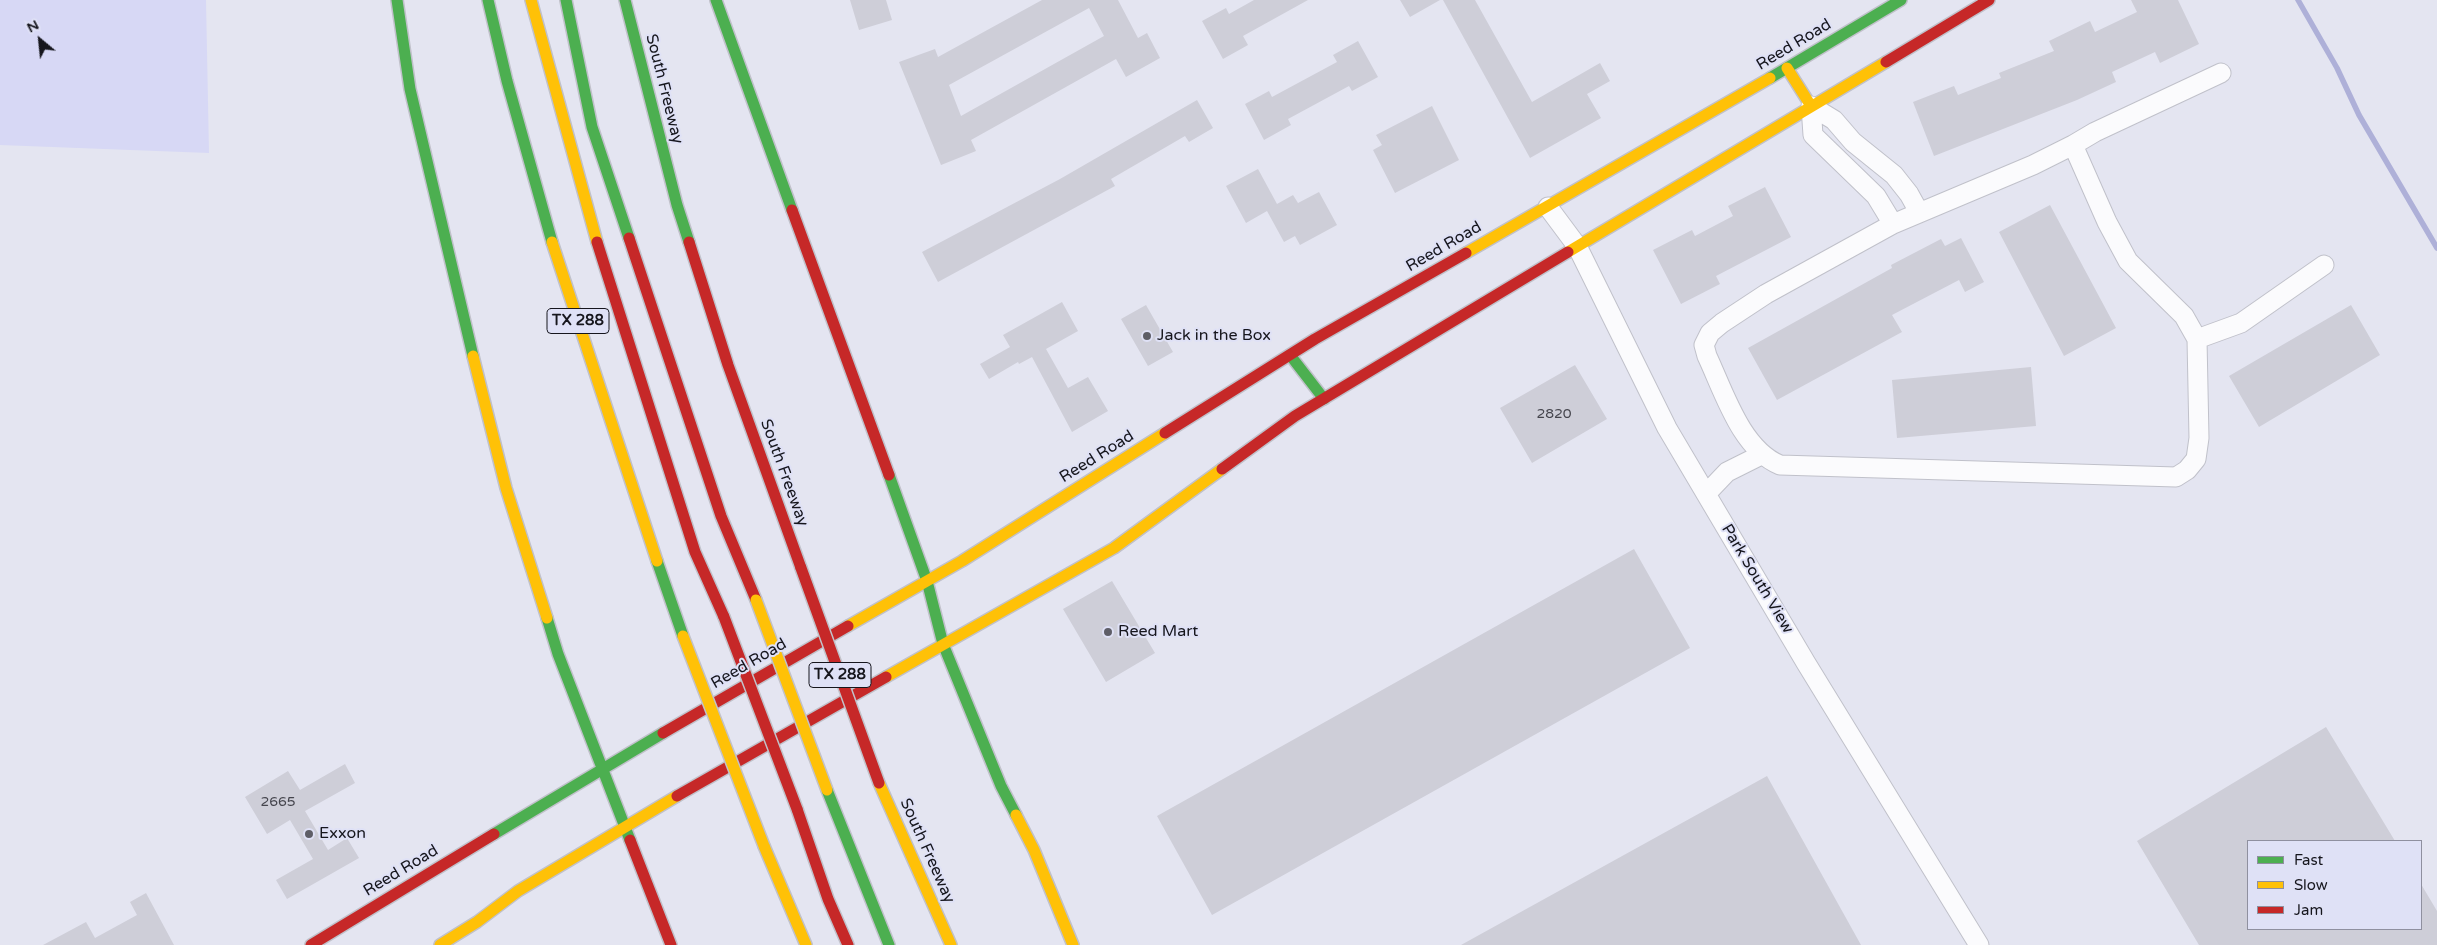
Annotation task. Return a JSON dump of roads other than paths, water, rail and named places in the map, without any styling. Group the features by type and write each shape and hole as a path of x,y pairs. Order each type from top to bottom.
{"main road":[{"path":"397,0 410,88 456,294 506,488 558,654 603,768 623,826 671,945"},
{"name":"TX 288","path":"488,0 540,202 597,381 683,636 764,846 806,945"},
{"path":"531,0 601,255 695,552 724,617 797,809 828,899 848,945"},
{"path":"566,0 592,128 722,516 756,600 827,790 889,945"},
{"name":"South Freeway","path":"625,0 677,205 728,365 879,783 951,945"},
{"path":"716,0 927,581 944,644 1001,786 1034,850 1073,945"},
{"name":"Reed Road","path":"312,945 603,768 962,561 1290,355 1548,207 1901,0"},
{"path":"440,945 477,922 518,891 623,826 1114,548 1295,416 1989,0"},
{"path":"1787,68 1811,106"},
{"path":"1290,355 1324,399"}],"street":[{"path":"2073,145 2107,222 2128,261 2184,316 2196,339 2199,438 2196,459 2187,470 2176,477 1780,465 1761,455 1746,437 1707,356 1704,345 1710,333 1766,294 1893,224 2032,165 2073,145 2094,132 2221,73"},
{"path":"1811,106 1834,120 1853,142 1894,175 1909,194 1919,212"},
{"path":"1811,106 1813,135 1876,196 1893,224"},
{"name":"Park South View","path":"1548,207 1577,246 1667,428 1979,945"},
{"path":"2196,339 2241,322 2324,265"},
{"path":"1706,494 1727,472 1761,455"}],"waterway":[{"path":"2298,0 2337,68 2359,115 2437,248"}],"place":[{"name":"Jack in the Box","path":"1147,336"},
{"name":"Reed Mart","path":"1108,632"},
{"name":"Exxon","path":"309,834"}]}
